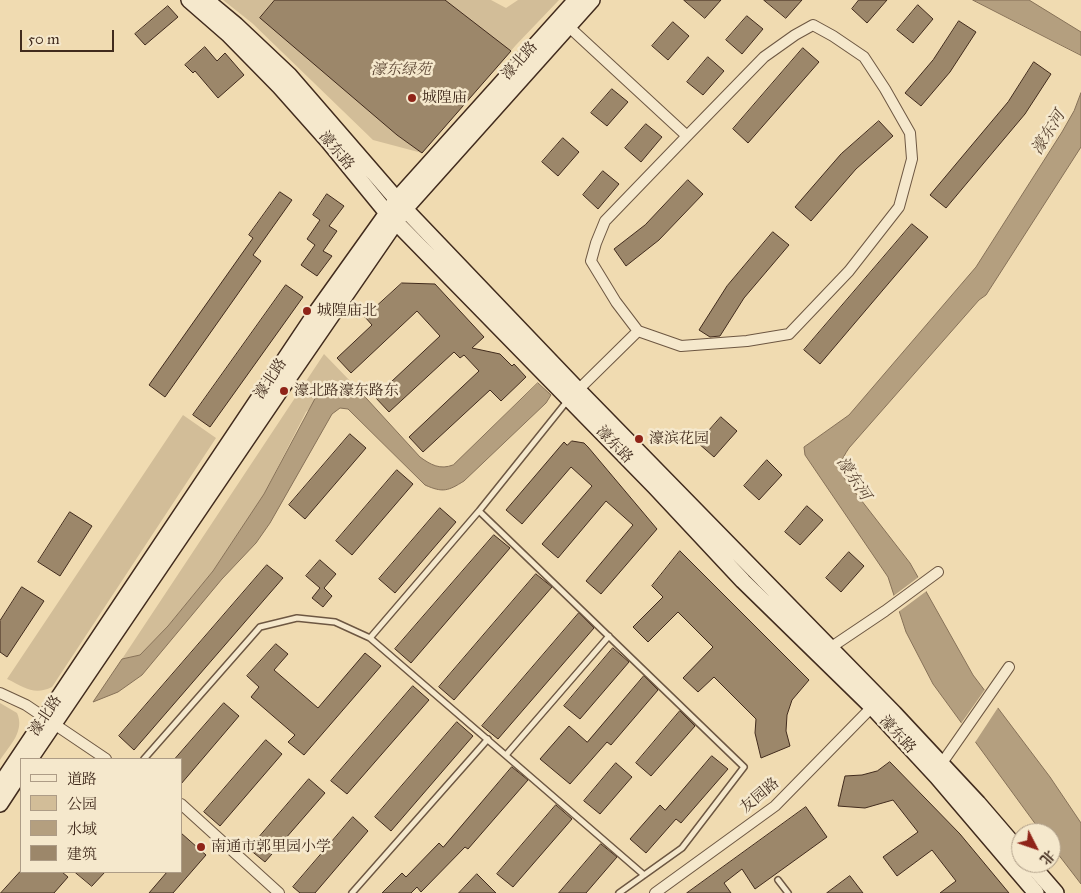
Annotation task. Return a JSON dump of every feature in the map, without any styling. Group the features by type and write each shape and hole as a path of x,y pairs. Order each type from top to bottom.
{"main road":[{"name":"濠东路","path":"189,0 228,34 280,87 328,141 391,218 574,394 830,648 942,763 1011,842"},
{"name":"濠东路","path":"206,0 236,25 289,75 401,204 743,580 872,707 937,778 1036,893"},
{"name":"濠北路","path":"20,758 49,720 302,334 401,204 576,0"},
{"name":"濠北路","path":"401,204 592,0"},
{"name":"濠北路","path":"30,758 49,720"},
{"name":"濠北路","path":"0,785 20,758"},
{"path":"0,804 20,774"},
{"path":"1039,873 1056,893"}],"street":[{"path":"568,26 687,136"},
{"path":"813,26 833,36 864,57 910,133 912,159 898,207 849,271 790,334 747,341 681,346 638,331 616,302 591,261 596,243 606,221 764,57 795,35 813,26"},
{"path":"574,394 638,331"},
{"path":"830,648 938,572"},
{"path":"942,763 1009,667"},
{"path":"0,693 26,705 105,758"},
{"name":"友园路","path":"655,893 775,806 872,707"},
{"path":"182,805 279,893"}],"lane":[{"path":"370,638 479,511 574,394"},
{"path":"479,511 744,767 682,848 619,893"},
{"path":"145,758 260,627 297,618 335,622 370,638 644,875"},
{"path":"506,755 608,636"},
{"path":"352,893 488,739"},
{"path":"778,880 788,893"}],"green space":[{"name":"濠东绿苑","path":"223,0 491,0 506,8 518,0 559,0 516,45 422,153 373,140 252,23"},
{"path":"324,354 356,387 337,385 306,412 264,494 213,571 168,626 140,655 122,659"},
{"path":"183,415 216,438 52,687 46,690 34,691 7,679"},
{"path":"0,703 17,713 19,726 15,738 0,760"}],"water":[{"path":"973,0 1029,0 1081,32 1081,55"},
{"path":"1081,93 1081,147 986,295 979,300 849,448 841,466 844,478 910,563 973,675 1050,777 1081,823 1081,884 1061,858 1061,823 1035,823 933,684 906,632 888,577 805,455 804,447 849,415 976,267 1074,111"},
{"path":"538,383 551,395 546,403 464,481 445,490 425,485 348,409 340,408 332,414 270,523 256,543 222,579 142,675 118,692 93,702 122,659 140,655 168,626 213,571 264,494 318,393 337,385 356,387 420,457 432,464 444,467 453,465"}],"pier":[{"path":"920,576 928,590 897,613 892,597"},
{"path":"986,688 999,706 974,744 960,725"}],"building":[{"name":"濠东绿苑","path":"275,0 445,0 511,51 422,153 397,135 260,18"},
{"path":"684,0 721,0 705,18"},
{"path":"764,0 802,0 786,18"},
{"path":"859,0 887,0 867,23 852,9"},
{"path":"918,5 933,19 913,43 897,30"},
{"path":"168,6 178,17 145,45 135,34"},
{"path":"747,16 763,29 742,54 726,40"},
{"path":"959,21 976,32 950,72 921,106 905,93 933,60"},
{"path":"673,22 689,36 668,60 652,46"},
{"path":"205,47 217,61 225,53 244,75 218,98 195,71 193,73 185,65"},
{"path":"803,48 819,62 748,143 733,129"},
{"path":"708,57 724,71 703,95 687,82"},
{"path":"1034,62 1051,74 1025,114 946,208 930,195 1008,102"},
{"path":"612,89 628,102 607,126 591,113"},
{"path":"879,121 893,136 856,169 811,221 795,207 841,154"},
{"path":"646,124 662,137 641,162 625,148"},
{"path":"563,138 579,152 558,176 542,162"},
{"path":"603,171 619,184 598,209 583,195"},
{"path":"688,180 703,194 659,240 626,266 614,249 645,225"},
{"path":"280,192 292,200 253,255 261,261 165,397 149,385 253,238 249,235"},
{"path":"327,194 344,206 329,226 337,231 323,251 332,256 317,276 301,265 315,245 307,239 320,220 313,215"},
{"path":"912,224 928,237 820,364 804,350"},
{"path":"773,232 789,245 744,298 720,336 710,337 699,330 727,286"},
{"path":"402,283 435,284 484,337 472,348 500,354 512,366 514,364 526,377 501,401 490,390 423,452 409,437 479,371 464,355 460,358 454,352 389,412 375,397 440,336 417,311 351,373 337,358 372,325 365,317"},
{"path":"286,285 303,297 210,427 193,415"},
{"path":"721,417 737,431 714,457 698,443"},
{"path":"350,434 366,448 305,519 289,505"},
{"path":"572,441 584,443 588,447 657,529 601,594 586,581 633,525 606,501 558,558 542,544 592,486 571,467 522,524 506,510 564,442 567,445"},
{"path":"767,460 782,475 759,500 744,486"},
{"path":"397,470 413,484 352,555 336,541"},
{"path":"807,506 823,520 800,545 785,532"},
{"path":"440,508 456,522 395,593 379,579"},
{"path":"70,512 92,526 60,576 38,562"},
{"path":"494,535 510,548 411,663 395,649"},
{"path":"680,551 809,680 792,700 787,715 786,731 790,746 761,758 755,733 756,719 714,677 698,692 683,678 713,647 678,612 648,642 633,627 663,597 652,586"},
{"path":"849,552 864,566 841,592 826,578"},
{"path":"320,560 336,574 324,588 332,596 323,607 312,598 320,588 306,576"},
{"path":"267,565 283,578 134,750 119,736"},
{"path":"536,574 552,587 454,700 439,687"},
{"path":"22,587 44,601 7,657 0,652 0,621"},
{"path":"579,613 594,628 498,739 482,726"},
{"path":"276,644 288,654 274,670 318,708 365,653 381,666 304,755 288,742 295,735 251,697 259,687 247,676"},
{"path":"613,648 629,662 580,719 564,706"},
{"path":"644,676 658,690 611,745 607,742 570,784 540,759 569,726 587,742"},
{"path":"413,686 429,700 347,794 331,781"},
{"path":"224,703 239,716 182,783 182,758 176,758"},
{"path":"680,711 695,726 651,776 636,763"},
{"path":"457,722 473,736 391,831 375,817"},
{"path":"266,740 282,754 220,826 204,812"},
{"path":"712,756 728,769 681,823 676,819 646,853 630,839 660,805 665,810"},
{"path":"890,762 960,834 1009,893 940,893 956,881 932,850 897,876 883,857 918,832 893,800 865,808 838,806 845,776 862,775 877,771"},
{"path":"616,763 632,777 600,814 584,801"},
{"path":"512,767 528,780 468,849 465,847 421,892 417,887 411,893 382,893 402,873 406,877 439,843 443,847"},
{"path":"309,779 325,793 265,862 249,849"},
{"path":"556,805 572,819 513,887 497,874"},
{"path":"806,807 827,837 755,889 742,869 724,883 731,893 687,893"},
{"path":"353,817 368,831 315,893 300,893 293,887"},
{"path":"182,834 206,855 173,893 149,893 166,873 182,873"},
{"path":"601,844 617,857 586,893 559,893"},
{"path":"20,872 63,873 68,877 54,893 1,893"},
{"path":"76,873 104,873 92,886"},
{"path":"477,874 496,893 459,893"},
{"path":"850,876 863,893 827,893"}],"place":[{"name":"城隍庙","path":"412,98"},
{"name":"城隍庙北","path":"307,311"},
{"name":"濠北路濠东路东","path":"284,391"},
{"name":"濠滨花园","path":"639,439"},
{"name":"南通市郭里园小学","path":"201,847"}],"water label":[{"name":"濠东河","path":"1049,133"},
{"name":"濠东河","path":"853,479"}]}
